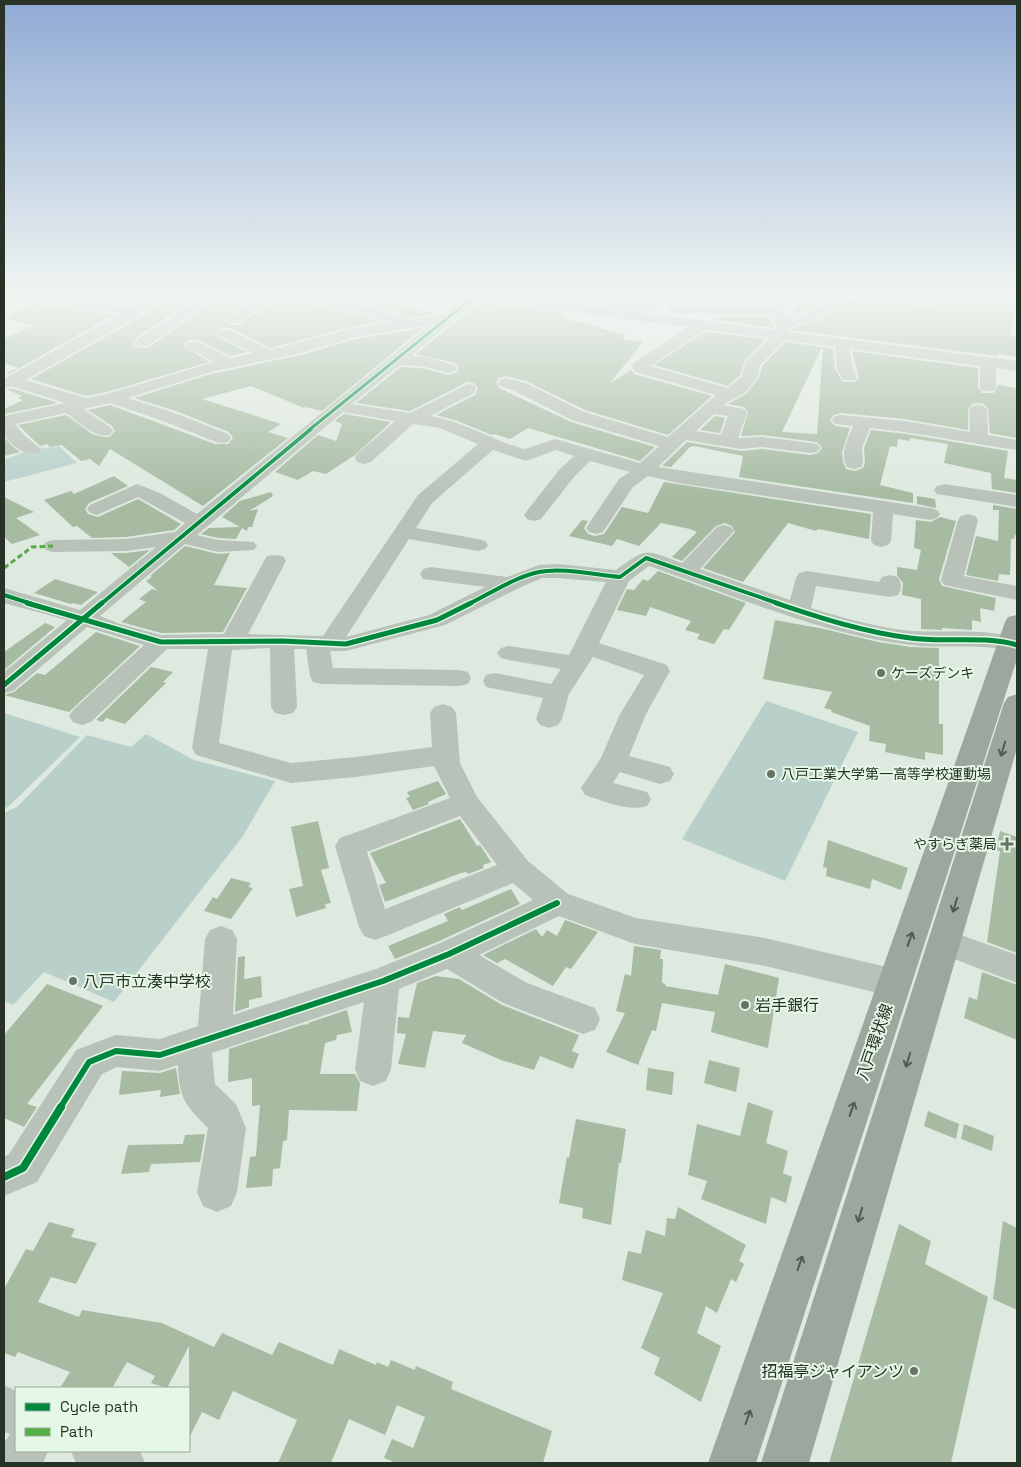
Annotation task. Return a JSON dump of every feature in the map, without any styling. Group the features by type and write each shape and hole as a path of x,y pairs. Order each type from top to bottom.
{"main road":[{"name":"八戸環状線","path":"732,1463 1015,636"},
{"path":"784,1463 1017,703"}],"street":[{"path":"7,382 49,361"},
{"path":"32,449 18,439 4,421 111,398 188,373 236,361"},
{"path":"4,685 394,361"},
{"path":"424,361 449,368"},
{"path":"647,361 640,366 641,369 731,394"},
{"path":"596,528 622,488 718,401 731,394 750,377 752,364 754,361"},
{"path":"844,361 849,377"},
{"path":"984,361 1017,366"},
{"path":"988,362 988,387"},
{"path":"170,365 188,373"},
{"path":"7,382 78,406 104,432"},
{"path":"506,383 520,387 578,416 678,439 741,444 762,442 811,448"},
{"path":"364,458 411,418 468,389"},
{"path":"111,398 169,417 222,438"},
{"path":"896,405 905,426"},
{"path":"339,406 366,412 443,423 510,451 526,455 555,444 644,470 930,514"},
{"path":"711,408 738,413 728,442"},
{"path":"4,409 24,417"},
{"path":"978,410 979,440"},
{"path":"840,420 905,426 1017,446"},
{"path":"854,463 853,448 863,422"},
{"path":"459,678 322,676 324,643 404,532 425,499 491,442"},
{"path":"534,515 566,474 586,454"},
{"path":"97,510 137,490 150,494 190,519 199,522"},
{"path":"944,490 1017,501"},
{"path":"882,541 883,507"},
{"path":"968,520 952,580 1017,593"},
{"path":"687,571 724,531"},
{"path":"404,532 478,545"},
{"path":"53,546 126,545 181,537 218,546 247,546"},
{"path":"549,719 557,693 582,655 620,577 646,558 834,623 911,638 999,640 1015,636"},
{"path":"275,561 226,643 205,748 291,773 356,767 444,755"},
{"path":"4,595 84,618 112,629 162,642 226,643 282,641 346,644 437,620 509,584 539,572 558,571 620,577"},
{"path":"432,574 509,584"},
{"path":"798,612 807,578 890,590 890,582"},
{"path":"282,641 284,707"},
{"path":"82,716 162,642"},
{"path":"508,653 582,655 658,671 633,714 613,761 595,788 637,799"},
{"path":"495,681 557,693"},
{"path":"444,713 444,755 446,763 466,803 517,869 557,903 635,931 765,952 895,983"},
{"path":"613,761 660,774"},
{"path":"466,803 350,846 375,927 517,869"},
{"path":"4,1176 23,1168 89,1062 116,1051 160,1055 383,981 449,954 557,903"},
{"path":"217,1192 227,1128 224,1117 203,1098 197,1088 221,939"},
{"path":"944,942 1017,969"},
{"path":"449,954 515,993 583,1018"},
{"path":"373,1069 383,981"},
{"path":"18,1463 24,1452"},
{"path":"96,1452 122,1463"}],"shaded area":[{"path":"59,446 77,463 4,482 4,460 27,451"},
{"name":"八戸工業大学第一高等学校運動場","path":"766,701 858,732 785,881 682,839"},
{"path":"4,713 80,737 8,807 4,808"},
{"name":"八戸市立湊中学校","path":"146,734 194,760 275,781 243,836 114,1002 44,972 13,1005 4,1001 4,813 17,807 87,735 131,747"}],"building":[{"path":"4,361 31,361 9,374 6,373 18,368"},
{"path":"62,361 209,362 107,392 86,396 31,379"},
{"path":"270,361 382,361 322,411 304,408 251,386 202,399 281,424 268,432 288,438 203,506 110,449 99,466 90,459 81,461 62,445 49,447 48,444 40,446 18,425 66,415 92,434 110,437 115,431 112,426 88,410 110,405 215,444 228,444 233,438 229,432 176,411 134,398 211,374"},
{"path":"448,361 627,361 610,383 632,370 634,374 712,396 668,435 585,410 526,381 506,376 499,378 496,382 499,388 571,422 655,447 640,461 528,428 510,439 492,435 455,420 436,415 475,395 478,388 474,383 467,382 410,411 356,403 401,367 422,368 449,375 457,372 459,367 455,363"},
{"path":"659,361 745,361 740,375 728,386 654,365"},
{"path":"767,361 815,361 782,432 817,434 822,361 834,361 835,369 843,382 855,382 859,378 855,361 930,361 978,368 978,387 982,393 994,393 998,385 1017,388 1017,438 990,433 988,409 984,404 978,403 972,404 968,409 968,430 905,419 841,413 834,415 830,420 835,426 850,428 842,452 843,462 846,469 855,471 863,468 865,463 864,448 871,430 907,434 1008,451 1004,478 1017,480 1017,493 992,489 991,473 944,463 948,444 910,438 910,441 898,439 897,447 890,446 880,485 913,493 913,503 739,477 743,456 694,446 690,447 671,467 662,466 687,442 741,451 762,449 811,455 818,453 822,448 817,442 762,435 741,436 748,412 744,407 728,404 746,394 759,378 762,366"},
{"path":"6,389 14,389 58,403 4,414 4,409 23,400 18,398 22,396"},
{"path":"344,414 391,422 355,455 326,474 313,471 298,480 275,472 318,435 336,441 342,424 335,421"},
{"path":"715,416 725,418 720,433 700,430"},
{"path":"4,437 12,446 20,452 4,456"},
{"path":"114,476 128,486 89,503 85,509 88,514 98,517 138,499 181,524 174,530 126,537 92,538 77,526 73,527 44,500 71,491 74,494"},
{"path":"664,482 871,514 869,539 818,529 816,531 788,523 743,582 703,568 735,532 732,526 725,523 716,526 682,561 672,557 697,532 690,529 661,523 639,546 617,539 612,546 569,536 582,520 588,521 584,528 588,534 595,536 604,534 622,507 648,513"},
{"path":"271,492 273,496 249,511 258,509 252,527 248,527 247,531 242,528 236,539 218,538 201,534 209,528 240,527 222,517 240,501"},
{"path":"917,496 935,499 936,508 917,504"},
{"path":"4,497 34,512 16,518 40,535 12,544 4,537"},
{"path":"993,505 1017,509 1017,535 1015,535 1014,539 1011,539 1010,575 999,574 998,581 966,575 976,536 998,541 999,510 993,510"},
{"path":"940,517 956,521 939,579 942,586 996,598 994,611 980,608 981,622 972,620 972,630 921,629 921,599 902,595 903,583 897,575 897,567 917,570 921,550 914,548 916,520 931,522"},
{"path":"185,546 218,554 230,553 214,585 247,588 223,632 161,633 121,622 146,602 139,599 152,589 158,591 146,581"},
{"path":"150,550 129,567 111,553 126,553"},
{"path":"658,571 746,603 729,630 724,629 714,644 697,639 700,634 685,630 691,621 650,607 646,616 617,610 627,589 634,590 643,579 648,581"},
{"path":"55,579 98,592 81,605 71,604 34,593"},
{"path":"775,620 878,642 911,647 939,648 939,724 943,724 943,755 925,752 925,760 885,752 886,744 869,741 870,726 824,708 832,692 763,679"},
{"path":"45,623 55,627 4,670 4,652"},
{"path":"96,632 140,646 69,712 4,695 14,692 37,673 45,675"},
{"path":"151,667 173,672 163,682 166,683 125,724 106,718 103,722 96,720"},
{"path":"438,781 446,794 428,802 429,804 413,810 406,798 410,797 407,792"},
{"path":"460,819 477,846 480,845 491,862 483,865 484,868 468,874 466,872 461,873 385,902 379,885 386,883 370,853"},
{"path":"318,821 329,868 321,870 331,903 325,904 326,908 296,917 289,889 303,886 291,827"},
{"path":"1000,831 1017,837 1017,953 987,942 1000,851 996,850"},
{"path":"828,840 908,868 901,890 872,879 870,889 826,876 827,868 823,867"},
{"path":"231,878 251,883 248,887 253,888 231,919 204,911 213,897 217,899"},
{"path":"511,889 520,904 395,959 388,946 448,921 444,914 460,907 462,910"},
{"path":"565,920 598,932 571,969 566,967 553,986 505,959 497,963 483,955 536,929 542,937 547,930 557,936"},
{"path":"634,946 661,950 660,959 663,959 662,983 666,984 665,986 718,995 725,964 779,978 768,1048 711,1032 715,1012 662,1003 656,1031 652,1030 638,1065 606,1052 625,1013 616,1011 625,974 631,976"},
{"path":"245,956 244,979 261,976 262,997 249,1000 249,1007 235,1012 238,957"},
{"path":"982,972 1017,985 1017,1040 964,1018 969,997 977,1000"},
{"path":"436,976 459,979 502,1005 579,1035 572,1051 579,1054 573,1069 540,1056 534,1070 501,1060 462,1043 466,1035 433,1031 425,1068 398,1064 406,1034 397,1033 398,1017 409,1018 417,983"},
{"path":"47,984 103,1006 27,1104 37,1107 24,1127 4,1118 4,1035"},
{"path":"347,1010 352,1032 337,1035 336,1040 325,1043 320,1074 355,1074 360,1083 357,1111 289,1110 287,1140 283,1141 280,1168 273,1169 272,1186 246,1188 250,1157 256,1156 260,1105 252,1106 252,1078 228,1082 229,1049"},
{"path":"709,1060 740,1068 736,1092 704,1083"},
{"path":"176,1068 180,1094 160,1097 161,1090 119,1095 122,1071 160,1073"},
{"path":"648,1068 674,1072 672,1095 646,1090"},
{"path":"748,1102 773,1111 766,1143 788,1151 783,1173 792,1177 786,1203 771,1197 766,1224 701,1199 707,1181 688,1175 697,1124 740,1136"},
{"path":"928,1111 959,1124 956,1139 924,1126"},
{"path":"576,1119 626,1129 621,1163 619,1163 611,1225 582,1218 583,1208 559,1203"},
{"path":"964,1124 994,1136 992,1151 961,1139"},
{"path":"205,1134 200,1162 151,1164 149,1172 121,1174 128,1145 183,1144 185,1135"},
{"path":"678,1207 746,1245 739,1261 744,1264 736,1282 731,1279 717,1313 706,1306 697,1333 721,1346 701,1402 654,1374 660,1358 641,1348 663,1293 622,1280 628,1251 641,1254 646,1230 665,1236 667,1218 675,1219"},
{"path":"1003,1221 1017,1228 1017,1310 993,1299"},
{"path":"49,1222 75,1229 71,1237 97,1243 76,1284 51,1277 38,1302 79,1317 82,1310 162,1323 214,1347 222,1333 272,1355 279,1342 333,1365 339,1349 376,1365 377,1362 388,1367 391,1360 415,1370 416,1366 453,1382 451,1389 552,1431 543,1463 396,1463 384,1458 392,1439 413,1448 425,1417 397,1405 385,1435 349,1419 331,1463 278,1463 297,1420 233,1391 219,1420 202,1412 190,1436 189,1346 168,1387 151,1383 155,1376 127,1362 113,1387 61,1387 70,1372 18,1352 15,1357 4,1353 4,1289 26,1249 33,1251"},
{"name":"招福亭ジャイアンツ","path":"899,1224 931,1241 925,1264 988,1297 951,1463 829,1463"}],"marked path":[{"path":"4,568 32,547 53,546"}],"cycle path":[{"path":"4,685 394,361"},
{"path":"4,595 84,618 112,629 161,642 282,641 346,644 437,620 509,584 539,572 558,571 620,577 646,558 834,623 911,638 999,640 1017,645"},
{"path":"4,1177 23,1168 89,1062 116,1051 160,1055 383,981 449,954 557,903"}],"place":[{"name":"ケーズデンキ","path":"881,673"},
{"name":"八戸工業大学第一高等学校運動場","path":"771,774"},
{"name":"やすらぎ薬局","path":"1007,844"},
{"name":"八戸市立湊中学校","path":"73,981"},
{"name":"岩手銀行","path":"745,1005"},
{"name":"招福亭ジャイアンツ","path":"914,1371"}]}
